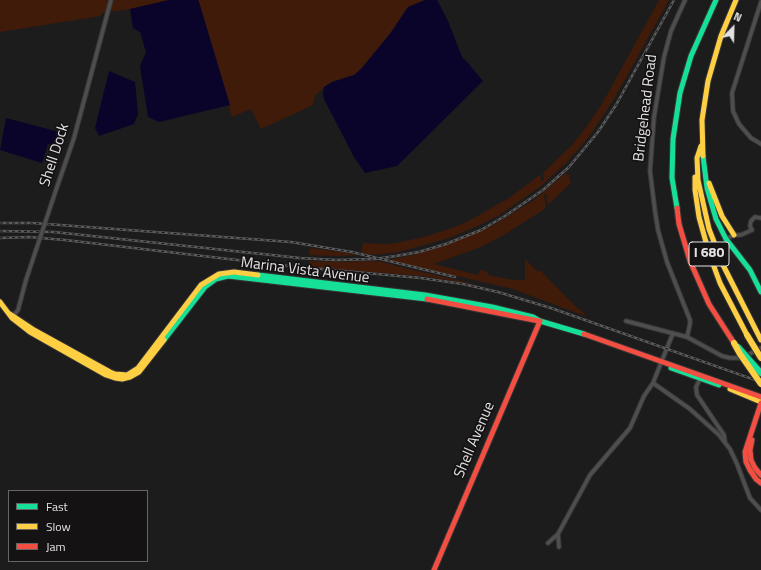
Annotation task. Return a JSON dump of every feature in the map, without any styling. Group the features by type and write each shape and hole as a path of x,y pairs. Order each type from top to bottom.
{"main road":[{"name":"I 680","path":"716,0 691,56 680,93 673,139 672,178 679,224 690,262 709,304 734,343 761,373"},
{"name":"I 680","path":"736,0 719,44 706,89 702,120 702,145 706,176 715,215 726,239 750,270 761,292"},
{"name":"I 680","path":"702,145 697,158 697,167 701,198 711,236 761,340"},
{"name":"I 680","path":"697,167 695,190 699,217 706,243 720,283 747,335 761,358"},
{"path":"706,176 722,216 734,235"},
{"name":"Marina Vista Avenue","path":"0,302 12,315 34,330 104,369 121,375 130,373 138,368 202,285 213,277 227,272 430,296 492,307 533,317 540,321 581,333 761,397"},
{"name":"Shell Avenue","path":"434,570 540,321"},
{"path":"734,343 761,384"},
{"name":"Marina Vista Avenue","path":"662,363 673,369 725,387 761,403"},
{"path":"761,403 745,452 746,462 750,470 756,479 761,483"},
{"path":"761,414 750,450 751,460 756,470 761,475"}],"street":[{"name":"Shell Dock","path":"12,315 18,310 26,280 75,133 111,0"},
{"name":"Bridgehead Road","path":"685,0 671,31 664,58 654,117 650,171 658,230 667,262 690,320 687,337"},
{"path":"761,2 735,81 732,93 732,104 733,111 740,124 751,138 761,144"},
{"path":"726,239 752,230 750,226 751,221 755,218 761,218"},
{"path":"626,321 687,337 722,356 730,358 742,358 761,348"},
{"path":"548,543 558,534 585,483 630,428 644,396 654,383 673,333"},
{"path":"700,379 696,387 697,395 724,435 725,442"},
{"path":"654,383 690,409 725,442 737,464 750,498 761,510"},
{"path":"558,534 559,547"}],"shaded area":[{"path":"0,0 171,0 130,9 102,13 101,16 0,32"},
{"path":"169,0 198,0 230,105 159,122 148,117 140,66 146,52 140,32 133,28 130,9"},
{"path":"198,0 425,0 408,7 390,33 361,69 354,75 332,82 324,87 315,96 313,105 261,129 251,109 232,117"},
{"path":"425,0 437,0 448,21 462,57 483,81 397,166 365,173 354,157 324,99 324,87 332,82 354,75 361,69 390,34 408,7"},
{"path":"659,0 669,0 614,99 588,138 567,162 541,186 498,216 449,238 399,252 372,255 361,252 363,243 396,243 424,237 452,228 467,222 509,198 540,175 542,182 544,180 543,173 572,145 602,104"},
{"path":"109,71 135,82 138,114 134,124 99,136 95,128"},
{"path":"6,118 63,133 60,146 48,144 42,163 0,150"},
{"path":"566,173 569,175 571,183 548,205 546,194 544,195 546,208 504,235 481,247 434,264 478,275 480,270 488,272 488,275 514,280 525,280 525,259 538,272 540,270 574,305 584,313 585,316 513,289 388,260 417,254 447,245 492,226 534,200"},
{"path":"310,248 348,253 359,255 309,255"},
{"path":"309,261 378,261 480,285 422,276 309,267"}],"railway":[{"path":"0,231 54,232 300,258 336,260 375,259 396,256 419,252 446,244 481,230 505,216 543,190 569,167 598,132 616,105 674,0"},
{"path":"0,223 33,223 291,242 352,252 455,277"},
{"path":"0,238 29,237 65,240 289,266 421,278 463,284 498,292 551,308 761,382"}],"traffic: fast":[{"path":"677,208 672,178 673,139 680,93 691,56 716,0"},
{"path":"703,156 707,188 716,219 726,239 750,270 761,292"},
{"path":"258,275 425,295 492,307 533,317 540,321 584,334"},
{"path":"164,340 205,287 216,279 228,276 427,299"},
{"path":"738,347 761,373"},
{"path":"671,368 719,385"}],"traffic: slow":[{"path":"703,156 702,120 708,81 721,36 736,0"},
{"path":"701,146 697,158 698,180 709,229 723,265 761,340"},
{"path":"695,177 695,190 699,217 709,253 720,283 747,335"},
{"path":"709,183 722,216 734,235"},
{"path":"10,314 34,330 110,372 127,375 138,368 201,285 219,274 234,272 258,275"},
{"path":"0,302 12,318 30,332 106,375 115,378 122,379 139,372 164,340"},
{"path":"747,335 761,358"},
{"path":"734,343 761,384"},
{"path":"730,389 761,402"}],"traffic: jam":[{"path":"677,208 679,224 690,261 709,304 734,343"},
{"path":"427,299 539,321"},
{"path":"434,570 540,321"},
{"path":"584,334 761,397"},
{"path":"761,403 745,452 746,462 750,470 756,479 761,483"},
{"path":"752,440 750,450 751,460 761,475"}]}
